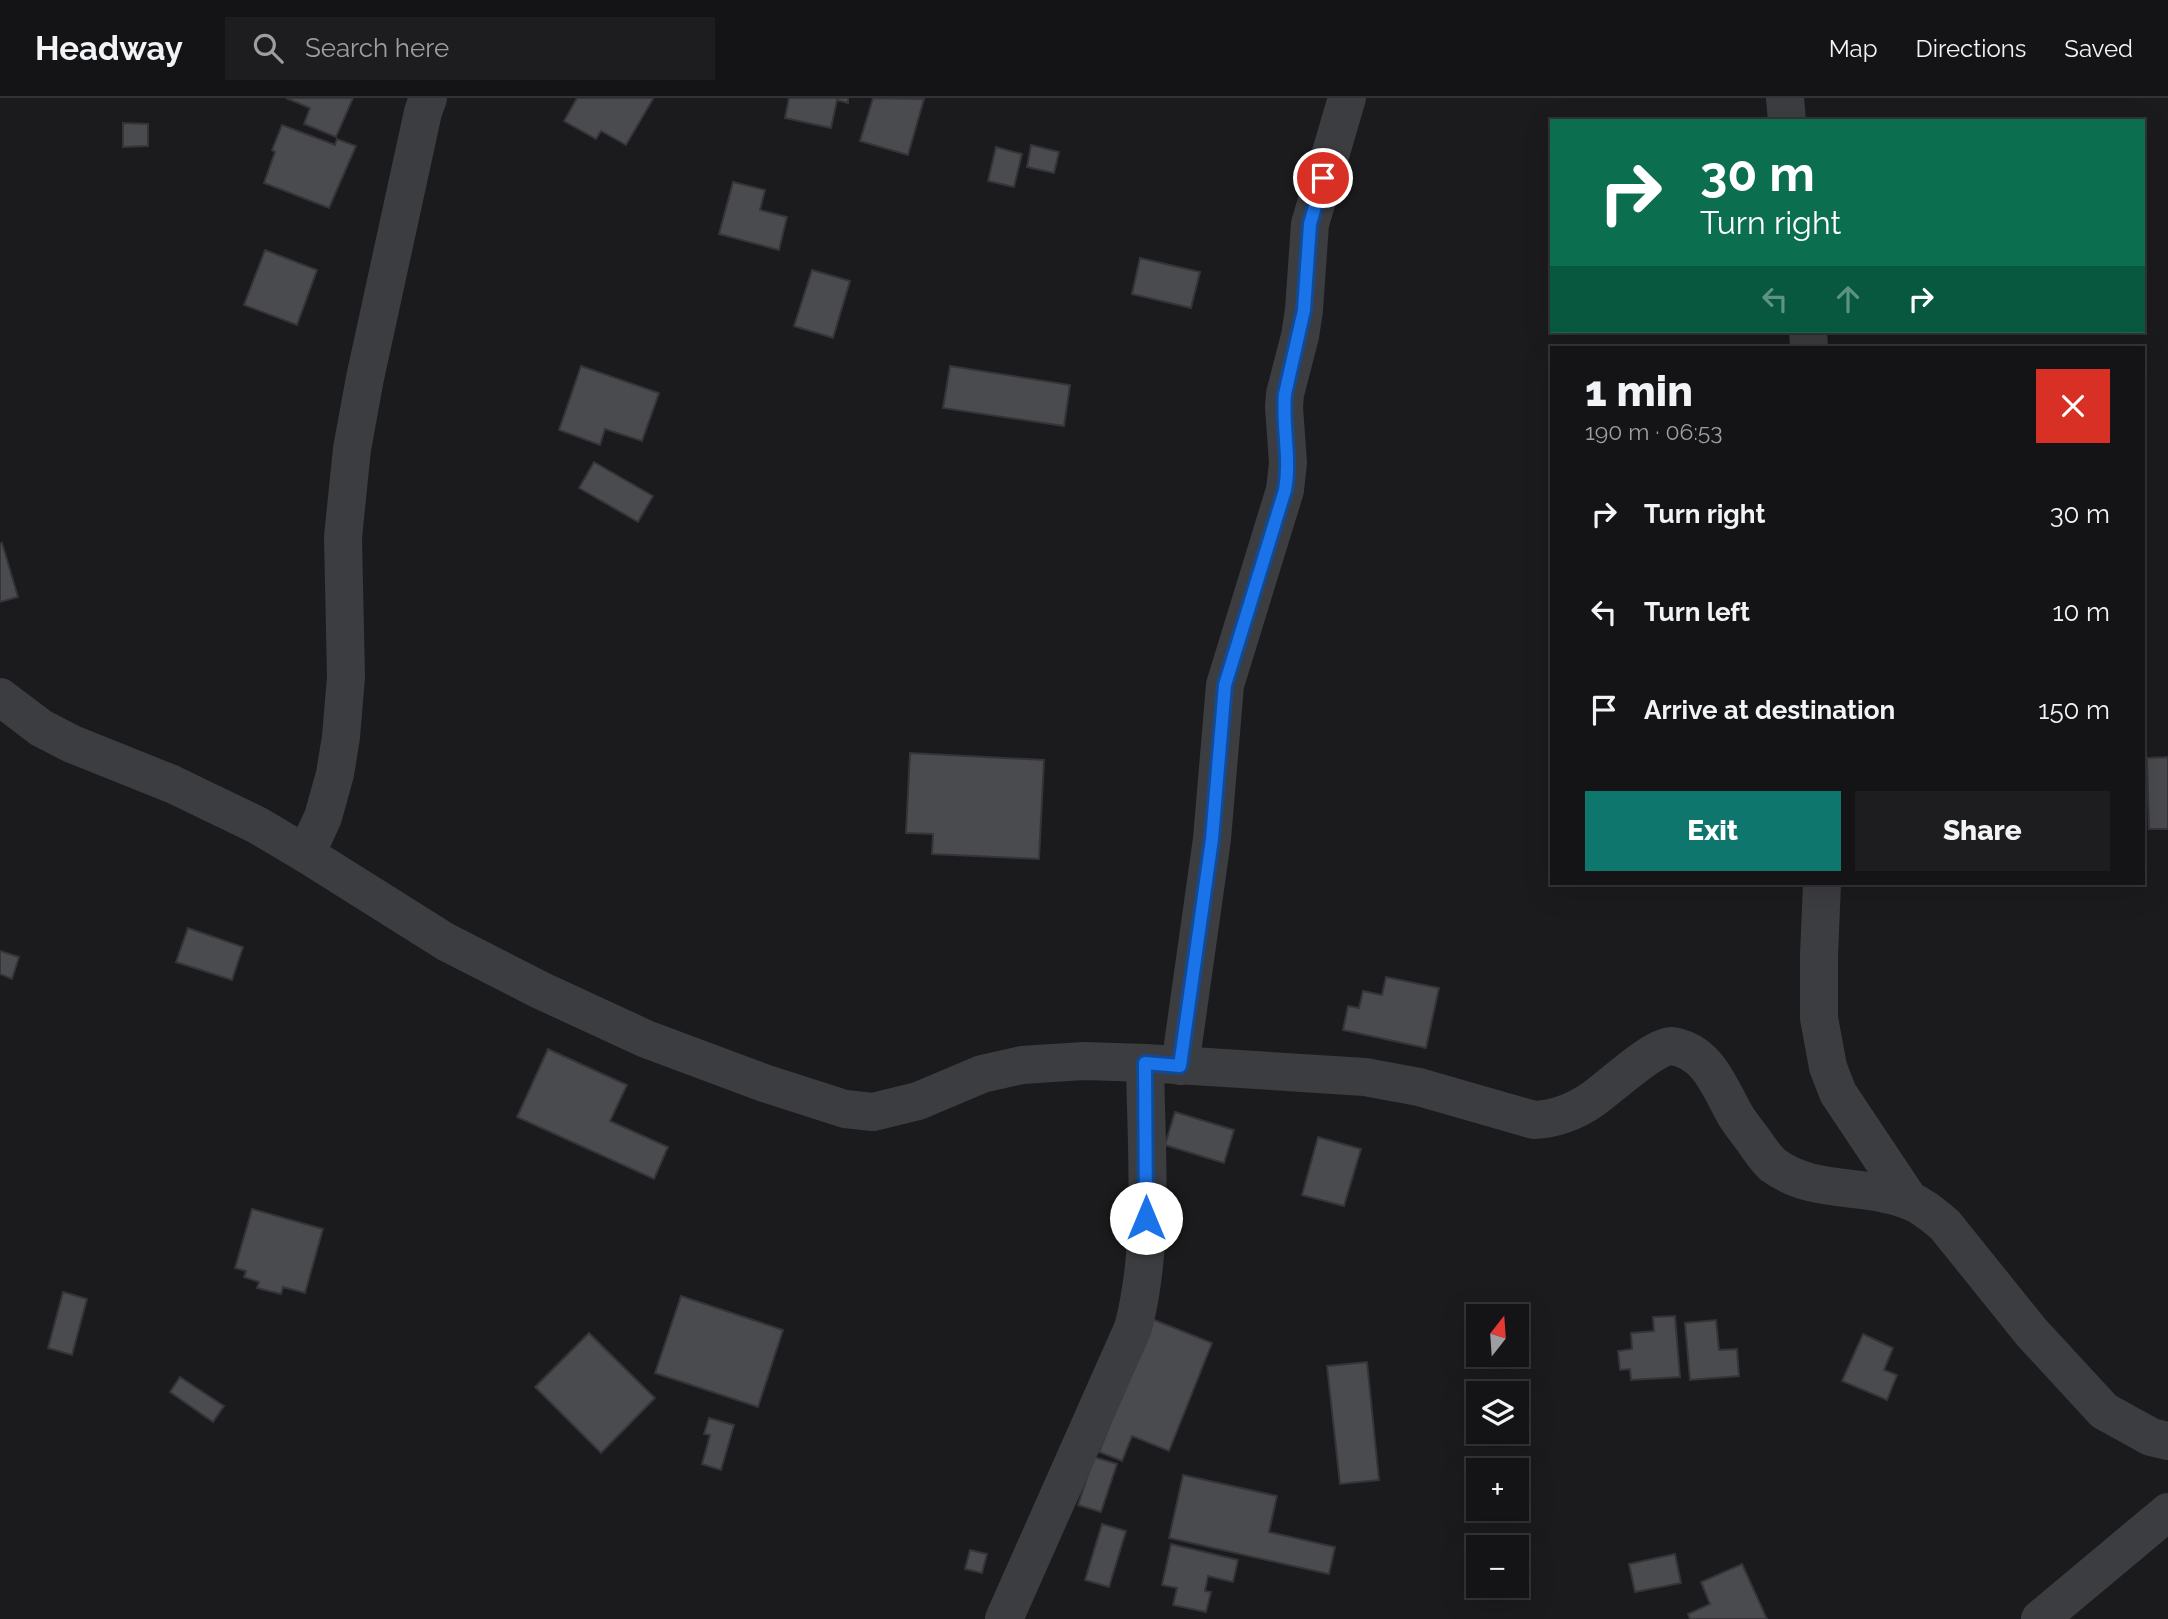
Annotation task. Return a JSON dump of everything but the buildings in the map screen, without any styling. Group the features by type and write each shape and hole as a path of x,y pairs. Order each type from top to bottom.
{"street":[{"path":"306,853 323,817 335,774 341,737 346,677 343,537 352,449 428,98"},
{"path":"1004,1619 1133,1328 1138,1311 1162,1064 1212,839 1225,685 1285,490 1288,463 1285,394 1304,310 1310,224 1347,98"},
{"path":"1785,98 1787,119"},
{"path":"0,697 41,728 72,744 172,784 257,825 446,942 540,990 646,1039 764,1083 845,1109 873,1112 918,1101 982,1074 1022,1065 1084,1061 1365,1077 1419,1087 1534,1120 1547,1120 1593,1099 1656,1051 1670,1045 1704,1061 1753,1140 1769,1162 1786,1174 1812,1184 1875,1191 1910,1201 1929,1211 1945,1225 2032,1333 2104,1411 2151,1437 2168,1441"},
{"path":"1822,885 1819,1018 1828,1067 1838,1093 1910,1201"},
{"path":"2040,1619 2168,1512"}],"route":[{"path":"1146,1218 1145,1063 1180,1066 1212,839 1225,685 1285,490 1288,463 1285,394 1304,310 1310,224 1323,178"}]}
